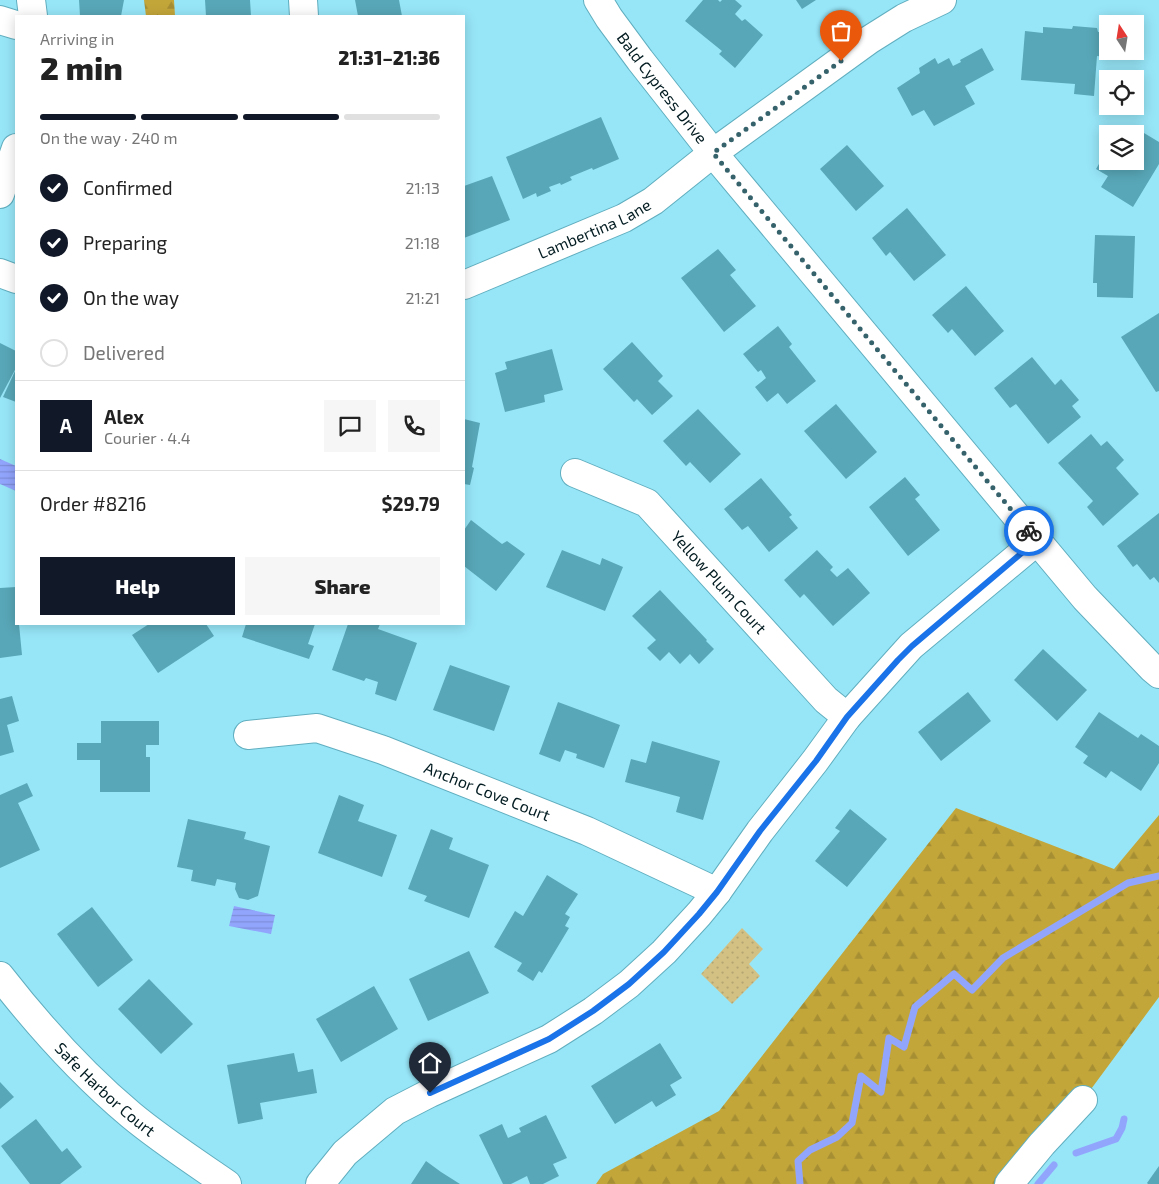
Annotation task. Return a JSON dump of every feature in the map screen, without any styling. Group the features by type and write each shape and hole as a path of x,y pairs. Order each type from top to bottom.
{"street":[{"path":"31,0 33,15"},
{"path":"303,0 304,15"},
{"name":"Bald Cypress Drive","path":"598,0 640,60 713,153 1085,598 1159,674"},
{"name":"Lambertina Lane","path":"465,285 624,218 653,201 713,153 869,40 904,18 942,0"},
{"path":"0,20 15,25"},
{"path":"0,194 15,151"},
{"path":"0,273 15,279"},
{"name":"Yellow Plum Court","path":"575,473 648,502 826,700 847,717"},
{"path":"320,1184 345,1153 395,1112 430,1093 549,1039 629,984 664,952 717,892 760,831 816,761 847,717 912,646 1037,540"},
{"name":"Anchor Cove Court","path":"248,735 317,728 383,750 587,831 717,892"},
{"name":"Safe Harbor Court","path":"0,976 36,1021 76,1064 131,1115 227,1184"},
{"path":"1009,1184 1042,1144 1083,1100"}],"shaded area":[{"path":"742,928 763,949 749,964 760,976 732,1004 701,974"}],"green space":[{"path":"144,0 174,0 175,15 146,15"},
{"path":"956,808 1114,869 1159,815 1159,997 1083,1100 1009,1184 596,1184 603,1174 719,1111"}],"water":[{"path":"0,459 15,466 15,491 0,484"},
{"path":"234,906 275,915 271,934 229,926"}],"building":[{"path":"79,0 124,0 121,15 80,15"},
{"path":"205,0 250,0 251,15 206,15"},
{"path":"355,0 399,0 402,15 358,15"},
{"path":"703,0 718,0 720,2 722,0 735,0 742,6 735,14 742,21 745,19 763,35 735,68 719,54 722,51 685,21"},
{"path":"796,0 816,0 802,9"},
{"path":"1073,26 1097,28 1099,32 1099,56 1097,56 1094,96 1074,94 1075,84 1021,80 1025,31 1043,33 1043,27 1072,29"},
{"path":"982,48 994,70 965,86 975,104 934,126 924,110 912,116 897,88 920,73 919,68 935,58 938,64 949,58 953,66"},
{"path":"601,117 619,159 570,177 572,180 561,185 560,183 549,187 551,191 537,197 536,193 523,199 506,157"},
{"path":"1144,133 1159,142 1159,164 1133,207 1101,187 1108,176 1096,169 1099,164 1099,170 1144,170"},
{"path":"847,145 884,186 856,211 820,169"},
{"path":"492,176 510,220 465,238 465,186"},
{"path":"907,208 946,255 914,281 890,252 886,256 872,238"},
{"path":"1095,235 1135,236 1133,298 1097,297 1097,283 1093,283"},
{"path":"718,249 736,270 730,275 756,306 724,332 681,278"},
{"path":"966,286 1004,331 975,356 952,329 948,333 932,315"},
{"path":"1159,313 1159,391 1156,392 1121,337"},
{"path":"778,326 792,344 789,347 816,381 787,404 778,393 767,402 755,387 766,378 761,370 758,372 743,354"},
{"path":"632,342 663,376 658,381 673,396 652,415 637,399 634,402 603,369"},
{"path":"0,343 15,350 15,370 0,398"},
{"path":"552,349 563,390 544,395 545,402 505,412 495,373 507,369 505,362"},
{"path":"1032,357 1055,385 1061,379 1079,400 1072,406 1081,417 1048,444 1016,404 1010,408 994,388"},
{"path":"15,371 15,402 3,397"},
{"path":"836,404 877,452 846,479 804,431"},
{"path":"698,409 741,454 710,483 690,462 686,466 663,441"},
{"path":"465,419 480,423 470,485 465,484"},
{"path":"1091,434 1101,446 1107,441 1124,460 1116,468 1139,494 1103,526 1087,507 1093,501 1058,463"},
{"path":"905,477 920,495 915,499 940,530 908,556 869,507"},
{"path":"761,478 792,515 789,517 798,528 769,552 748,526 742,530 724,509"},
{"path":"1159,513 1159,583 1154,577 1150,580 1137,564 1133,567 1117,546"},
{"path":"471,520 502,544 507,541 525,554 496,591 465,567 465,529"},
{"path":"562,550 600,565 602,558 623,567 605,611 546,587"},
{"path":"817,550 833,567 830,570 837,577 848,568 870,593 833,626 804,594 800,598 784,580"},
{"path":"15,587 15,625 19,625 22,655 0,658 0,588"},
{"path":"660,590 714,649 699,664 690,654 680,664 669,652 660,661 647,648 656,640 632,616"},
{"path":"147,625 207,625 214,636 158,673 132,635"},
{"path":"246,625 315,625 308,644 314,646 309,659 242,637"},
{"path":"348,625 380,625 378,629 417,643 396,701 375,694 378,682 366,678 364,681 332,670"},
{"path":"1043,649 1087,690 1057,721 1014,680"},
{"path":"450,665 510,686 494,731 433,710"},
{"path":"968,692 991,721 941,761 918,732"},
{"path":"12,696 19,721 7,725 14,752 0,756 0,699"},
{"path":"558,702 620,725 604,768 576,758 577,754 565,750 560,762 539,754"},
{"path":"1099,712 1138,738 1141,734 1159,746 1159,763 1141,791 1111,771 1106,778 1083,763 1088,756 1075,747"},
{"path":"101,721 159,721 159,745 146,745 146,757 150,757 150,792 100,792 100,760 77,760 77,743 101,743"},
{"path":"652,741 720,761 703,820 676,812 680,797 625,782 631,759 646,763"},
{"path":"27,783 33,796 18,803 40,850 0,868 0,795"},
{"path":"339,795 364,805 358,821 397,835 382,877 318,853"},
{"path":"850,809 887,839 847,887 815,861 840,831 835,828"},
{"path":"188,819 246,832 244,839 270,846 258,896 248,900 239,898 235,889 236,883 217,879 215,886 191,881 193,870 177,867"},
{"path":"431,829 453,838 449,849 489,865 469,918 424,901 427,896 408,889"},
{"path":"547,875 578,894 565,914 570,917 565,926 569,928 542,973 539,971 533,981 517,971 522,963 494,947 515,911 523,916"},
{"path":"92,907 133,960 98,987 57,934"},
{"path":"469,951 489,993 428,1021 409,979"},
{"path":"149,979 193,1024 161,1054 118,1009"},
{"path":"374,986 398,1029 341,1062 316,1019"},
{"path":"660,1043 682,1078 670,1085 676,1095 656,1107 652,1101 615,1124 591,1086"},
{"path":"294,1053 298,1072 313,1069 317,1093 260,1103 263,1119 238,1124 227,1065"},
{"path":"0,1082 14,1097 0,1109"},
{"path":"546,1115 567,1158 553,1164 559,1176 543,1184 530,1184 527,1176 511,1184 503,1184 479,1135 502,1124 508,1138 521,1132 519,1128"},
{"path":"36,1119 62,1152 67,1148 82,1167 60,1184 30,1184 1,1146"},
{"path":"426,1161 441,1172 460,1184 411,1184"},
{"path":"1159,1166 1159,1184 1148,1184 1147,1183"}],"waterway":[{"path":"800,1184 798,1161 810,1150 837,1137 852,1123 861,1076 881,1092 889,1038 904,1047 915,1007 954,974 972,990 1003,958 1128,883 1159,876"},
{"path":"1076,1153 1116,1139 1124,1119"},
{"path":"1038,1184 1054,1165"}],"way so far":[{"path":"841,61 713,153 1029,531"}],"route":[{"path":"430,1093 549,1039 593,1011 629,984 664,952 717,892 760,831 816,761 847,717 912,646 1037,540 1029,531"}]}
